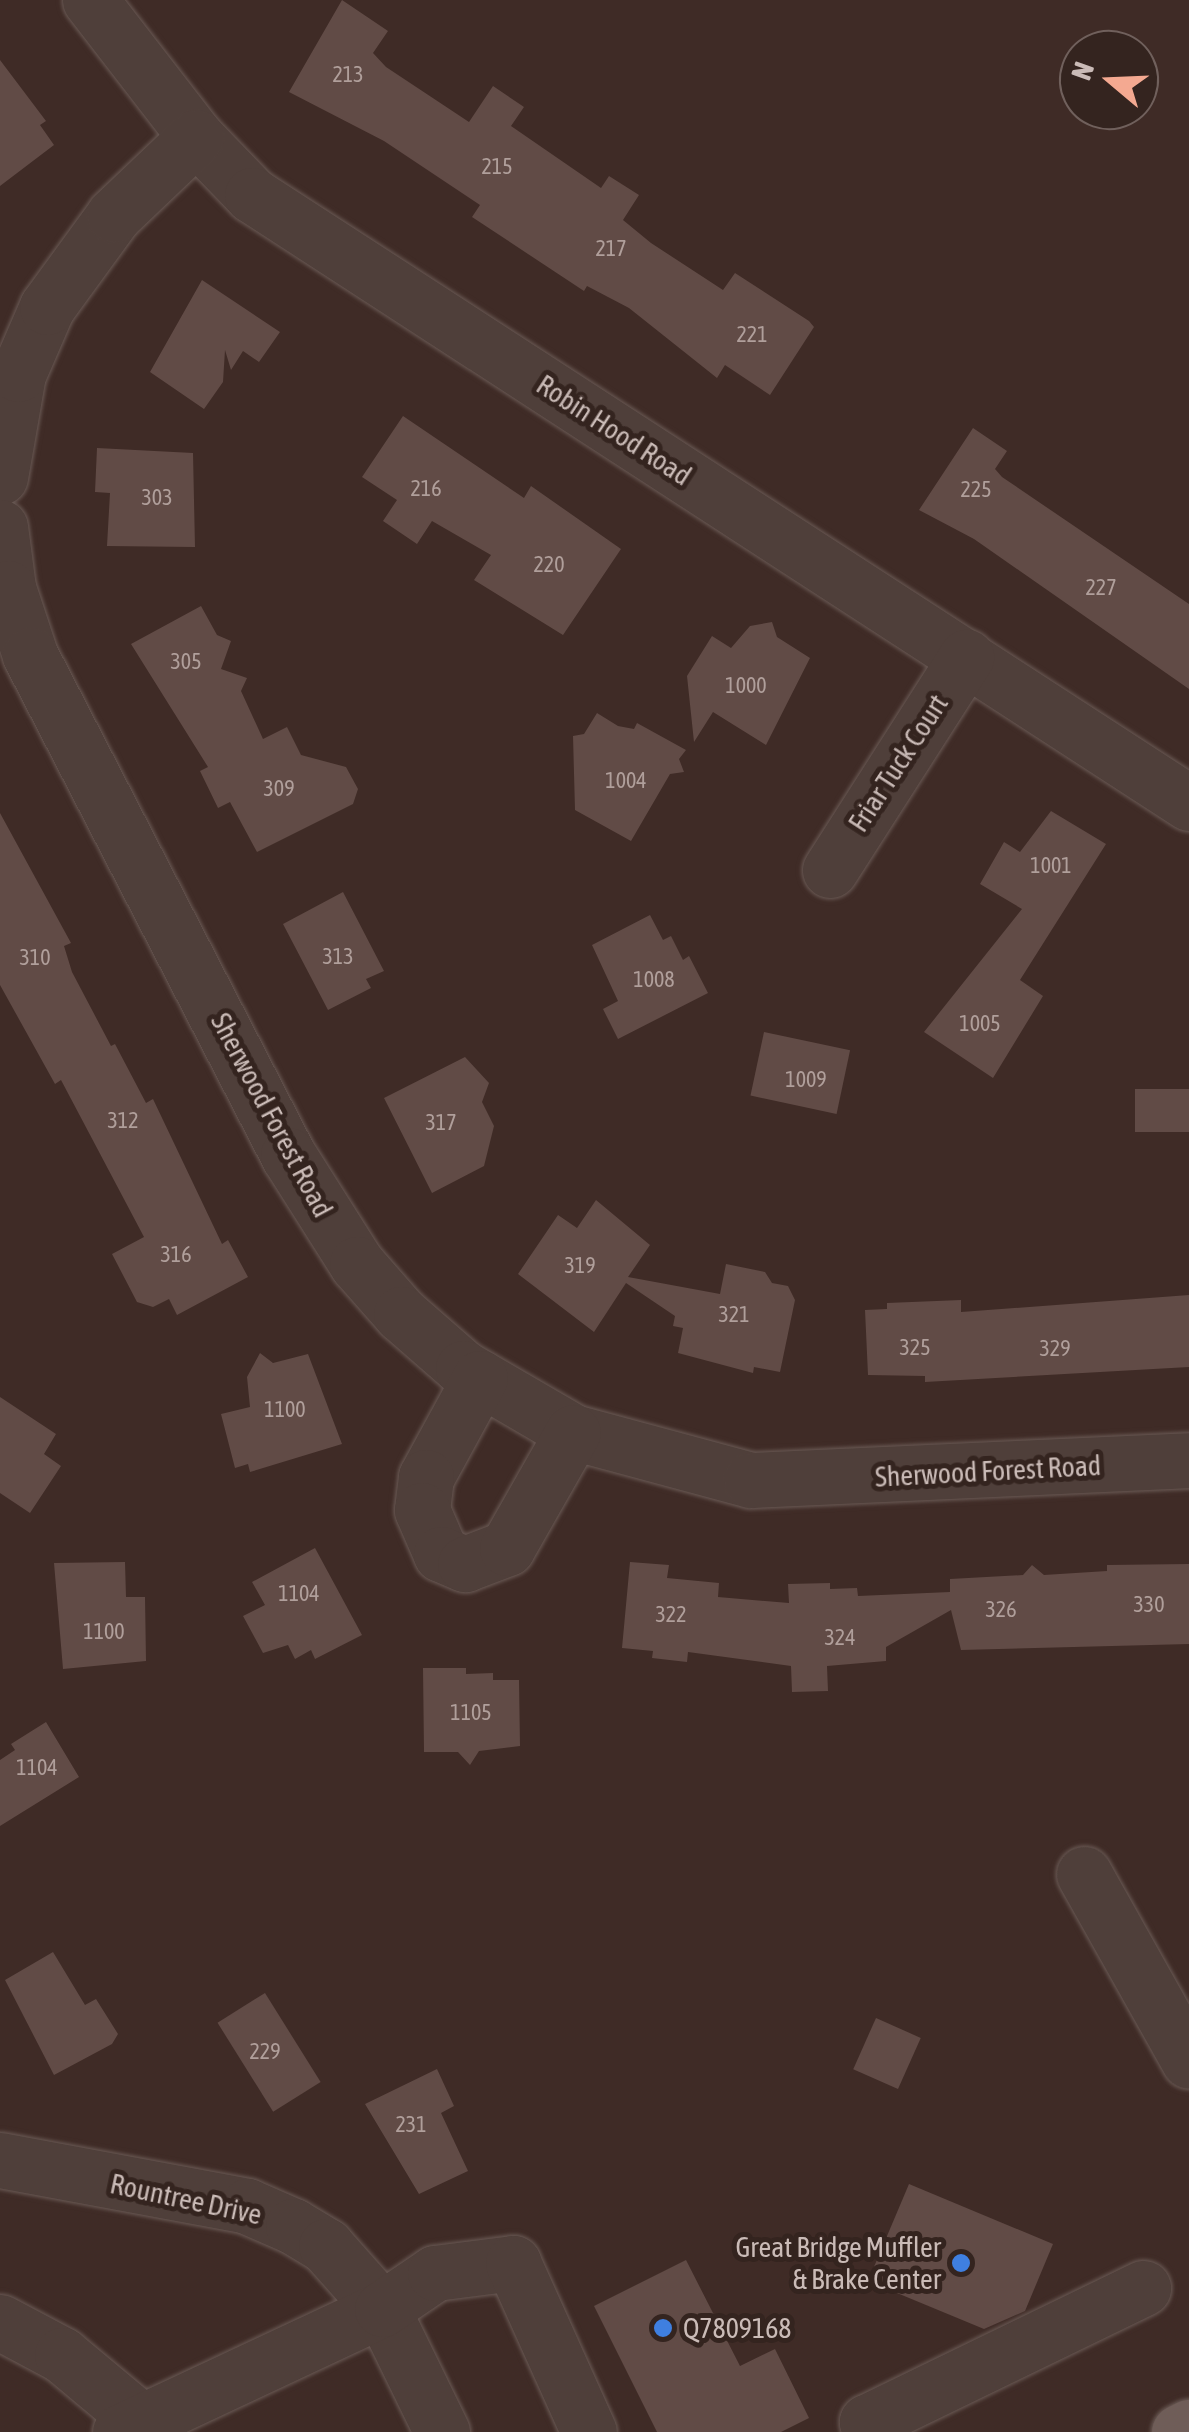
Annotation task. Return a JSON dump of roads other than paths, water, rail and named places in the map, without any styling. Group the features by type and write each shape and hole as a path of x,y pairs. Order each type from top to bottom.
{"main road":[{"path":"1179,2432 1189,2427"}],"street":[{"name":"Robin Hood Road","path":"90,0 196,137 252,196 1189,803"},
{"path":"0,477 18,374 47,307 114,215 196,137"},
{"name":"Sherwood Forest Road","path":"0,528 8,588 30,654 288,1155 368,1276 401,1314 480,1378 573,1432 704,1472 790,1482 1189,1460"},
{"name":"Friar Tuck Court","path":"830,870 966,657"},
{"path":"480,1378 426,1477 422,1510 441,1554 465,1564 507,1548 573,1432"},
{"path":"1084,1874 1189,2060"},
{"name":"Rountree Drive","path":"0,2160 247,2206 326,2246 382,2309 442,2432"},
{"path":"0,2322 62,2355 131,2427 382,2309 435,2274 513,2263 589,2432"},
{"path":"861,2429 1143,2288"}],"place":[{"name":"Great Bridge Muffler & Brake Center","path":"961,2263"},
{"name":"Q7809168","path":"663,2328"}]}
